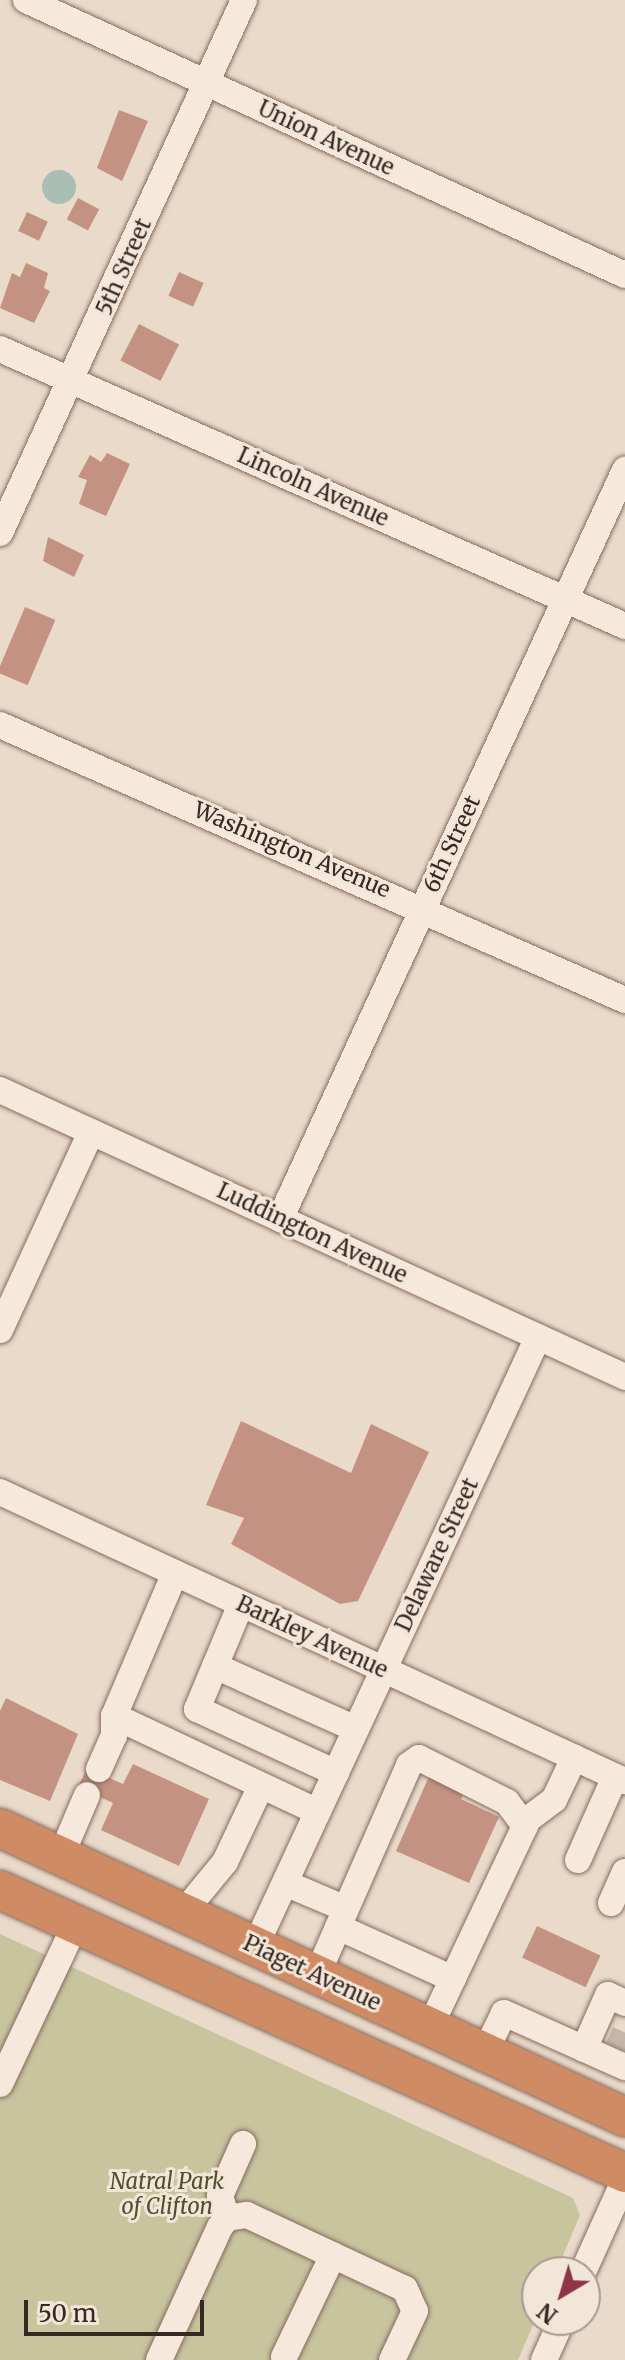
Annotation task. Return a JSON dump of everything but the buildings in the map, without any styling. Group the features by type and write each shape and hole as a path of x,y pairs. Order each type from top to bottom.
{"highway":[{"name":"Piaget Avenue","path":"0,1828 625,2117"},
{"path":"0,1890 625,2176"}],"street":[{"name":"Union Avenue","path":"26,0 625,275"},
{"name":"5th Street","path":"0,533 74,380 244,0"},
{"name":"Lincoln Avenue","path":"0,349 625,626"},
{"name":"6th Street","path":"280,1219 625,470"},
{"name":"Washington Avenue","path":"0,725 423,907 625,1000"},
{"name":"Luddington Avenue","path":"0,1090 625,1377"},
{"path":"0,1330 91,1132"},
{"name":"Delaware Street","path":"255,1947 538,1337"},
{"name":"Barkley Avenue","path":"0,1492 620,1779"},
{"path":"99,1769 114,1736 114,1716 175,1573"},
{"path":"241,1604 197,1709 336,1773"},
{"path":"215,1666 356,1729"},
{"path":"114,1716 318,1812"},
{"path":"317,1975 409,1765 419,1758 507,1802 523,1823"},
{"path":"430,2027 523,1823 554,1800 574,1758"},
{"path":"578,1860 620,1779"},
{"path":"183,1913 225,1862 261,1786"},
{"path":"61,1856 87,1795"},
{"path":"611,1903 625,1872"},
{"path":"285,1883 453,1979"},
{"path":"0,2084 75,1925"},
{"path":"584,2049 608,1995 625,2003"},
{"path":"485,2052 504,2013 584,2049 619,2059"},
{"path":"159,2360 227,2218 220,2196 243,2144"},
{"path":"590,2256 625,2176"},
{"path":"227,2218 247,2215 405,2289 415,2311 392,2360"},
{"path":"284,2357 333,2255"},
{"path":"544,2360 555,2336"}],"green space":[{"name":"Natral Park of Clifton","path":"0,1934 573,2198 580,2215 563,2256 521,2256 521,2336 528,2336 518,2360 0,2360"}],"shaded area":[{"path":"59,170 71,175 76,187 71,199 59,204 47,199 42,187 47,175"}],"tunnel":[{"path":"618,2048 625,2032"}]}
